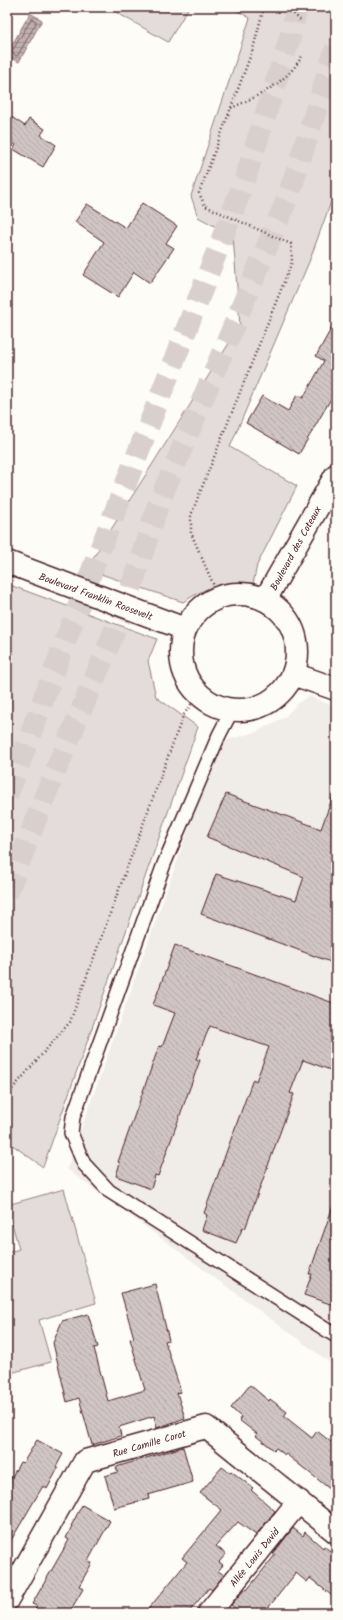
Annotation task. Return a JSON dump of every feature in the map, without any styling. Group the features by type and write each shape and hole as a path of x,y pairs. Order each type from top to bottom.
{"street":[{"name":"Boulevard des Coteaux","path":"266,600 336,475"},
{"name":"Boulevard Franklin Roosevelt","path":"7,562 185,629"},
{"path":"230,595 248,595 266,600 280,611 290,624 296,640 297,657 293,674 283,690 269,703 251,709 232,710 213,705 198,694 187,680 182,664 181,646 185,629 192,617 213,600 230,595"},
{"path":"293,674 336,689"},
{"name":"Rue Camille Corot","path":"7,1600 85,1461 206,1427 336,1532"},
{"name":"Allée Louis David","path":"209,1613 298,1502"}],"lane":[{"path":"232,710 218,735 164,864 73,1117 71,1133 84,1164 109,1191 336,1336"}],"path":[{"path":"213,600 214,586 191,533 191,514 292,262 292,244 205,206 200,193 253,49 264,7"},
{"path":"290,7 292,12 300,20"},
{"path":"231,108 250,100 283,79 302,56"},
{"path":"7,1095 70,1022 182,716 198,694"}],"shaded area":[{"path":"107,7 189,7 168,42"},
{"path":"231,7 336,7 336,188 309,262 230,447 297,486 257,565 253,584 233,583 208,588 183,602 86,569 240,326 233,236 198,217 191,196 250,18"},
{"path":"7,584 157,639 148,661 156,697 198,727 43,1167 7,1141"},
{"path":"308,696 336,707 336,1367 67,1169 200,797 217,743 256,732 285,717 297,704"},
{"path":"64,1189 96,1303 39,1320 51,1362 7,1374 7,1253 19,1249 7,1205"}],"water":[{"path":"30,13 42,20 19,62 7,56 7,54"}],"building":[{"path":"7,114 25,126 29,119 45,129 41,135 56,145 43,167 13,149 16,145 7,139"},
{"path":"142,203 177,226 166,243 174,248 150,283 134,272 118,297 83,275 104,242 75,222 87,204 126,228"},
{"path":"336,320 336,390 299,454 246,423 262,396 288,411 297,395 303,398 324,361 316,356"},
{"path":"334,793 336,793 336,964 201,914 216,874 296,900 304,877 207,837 226,794 321,829"},
{"path":"175,945 336,1004 336,1072 303,1060 290,1093 294,1094 245,1229 243,1227 236,1243 202,1230 207,1215 204,1213 253,1079 256,1081 269,1047 210,1026 196,1059 200,1060 158,1176 155,1175 151,1189 116,1176 120,1163 118,1162 159,1046 162,1047 175,1013 153,1005"},
{"path":"333,1206 336,1206 336,1306 304,1295 312,1274 309,1274"},
{"path":"155,1284 169,1340 165,1341 181,1392 177,1393 185,1418 157,1428 154,1416 119,1427 121,1436 92,1445 79,1398 67,1402 53,1343 62,1321 88,1314 98,1347 94,1348 108,1401 145,1390 130,1339 134,1338 121,1293"},
{"path":"250,1385 269,1401 270,1399 287,1412 284,1416 312,1438 317,1431 336,1446 336,1494 286,1454 285,1455 276,1448 274,1450 239,1420 241,1417 231,1408"},
{"path":"37,1440 63,1454 56,1467 58,1468 47,1489 43,1486 7,1547 7,1486 20,1462 23,1463"},
{"path":"183,1447 193,1482 148,1495 149,1499 114,1508 105,1476 118,1472 116,1467"},
{"path":"222,1467 230,1473 231,1471 253,1488 251,1490 275,1511 256,1535 238,1522 216,1546 226,1554 219,1562 223,1565 218,1571 224,1575 212,1590 209,1588 188,1613 145,1613 187,1562 182,1558 222,1510 200,1493"},
{"path":"82,1505 110,1521 88,1561 92,1563 79,1586 83,1589 69,1613 33,1613 37,1606 32,1604 69,1540 66,1538"},
{"path":"293,1528 303,1536 305,1532 323,1548 324,1546 336,1556 336,1599 310,1578 307,1582 296,1573 264,1613 241,1613 231,1605 245,1589 247,1590 275,1555 273,1554"}],"tunnel":[{"path":"7,796 94,565 243,185 290,38 297,7"},
{"path":"7,894 45,796 126,604 158,505 288,197 336,48"}]}
